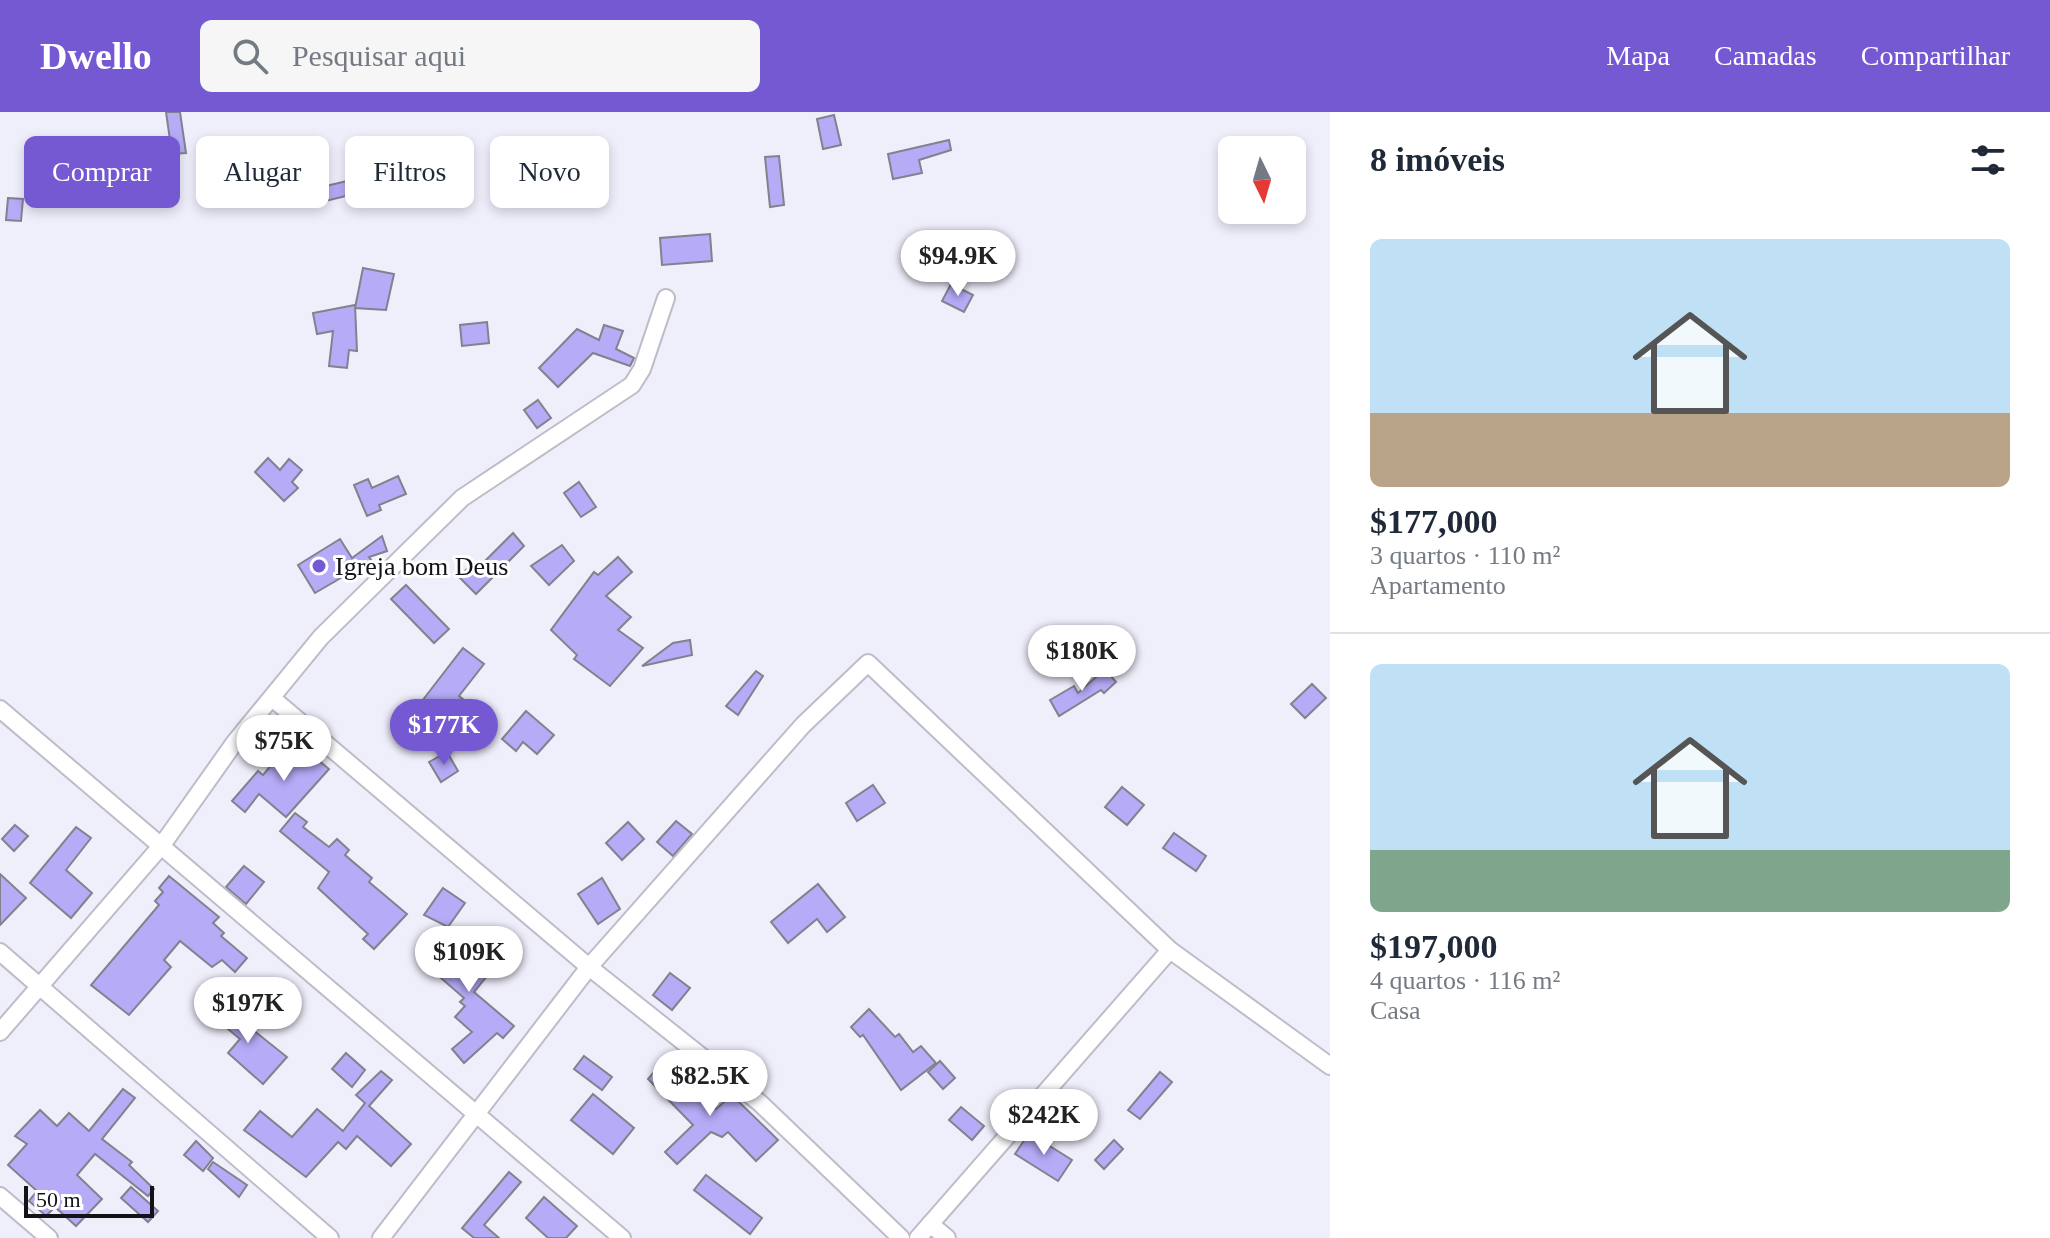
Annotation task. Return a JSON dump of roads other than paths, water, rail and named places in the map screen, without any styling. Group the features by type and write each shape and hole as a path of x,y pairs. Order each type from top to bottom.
{"street":[{"path":"0,1032 162,845 321,637 440,517 632,385 642,369 666,298"},
{"path":"381,1238 589,967 803,725 868,663 1170,950 1330,1066"},
{"path":"272,698 589,967 760,1103 901,1238"},
{"path":"0,709 162,845 238,915 622,1238"},
{"path":"918,1238 1170,950"},
{"path":"0,952 330,1238"},
{"path":"0,1196 49,1238"},
{"path":"930,1224 947,1238"}],"place":[{"name":"Igreja bom Deus","path":"319,566"}]}
